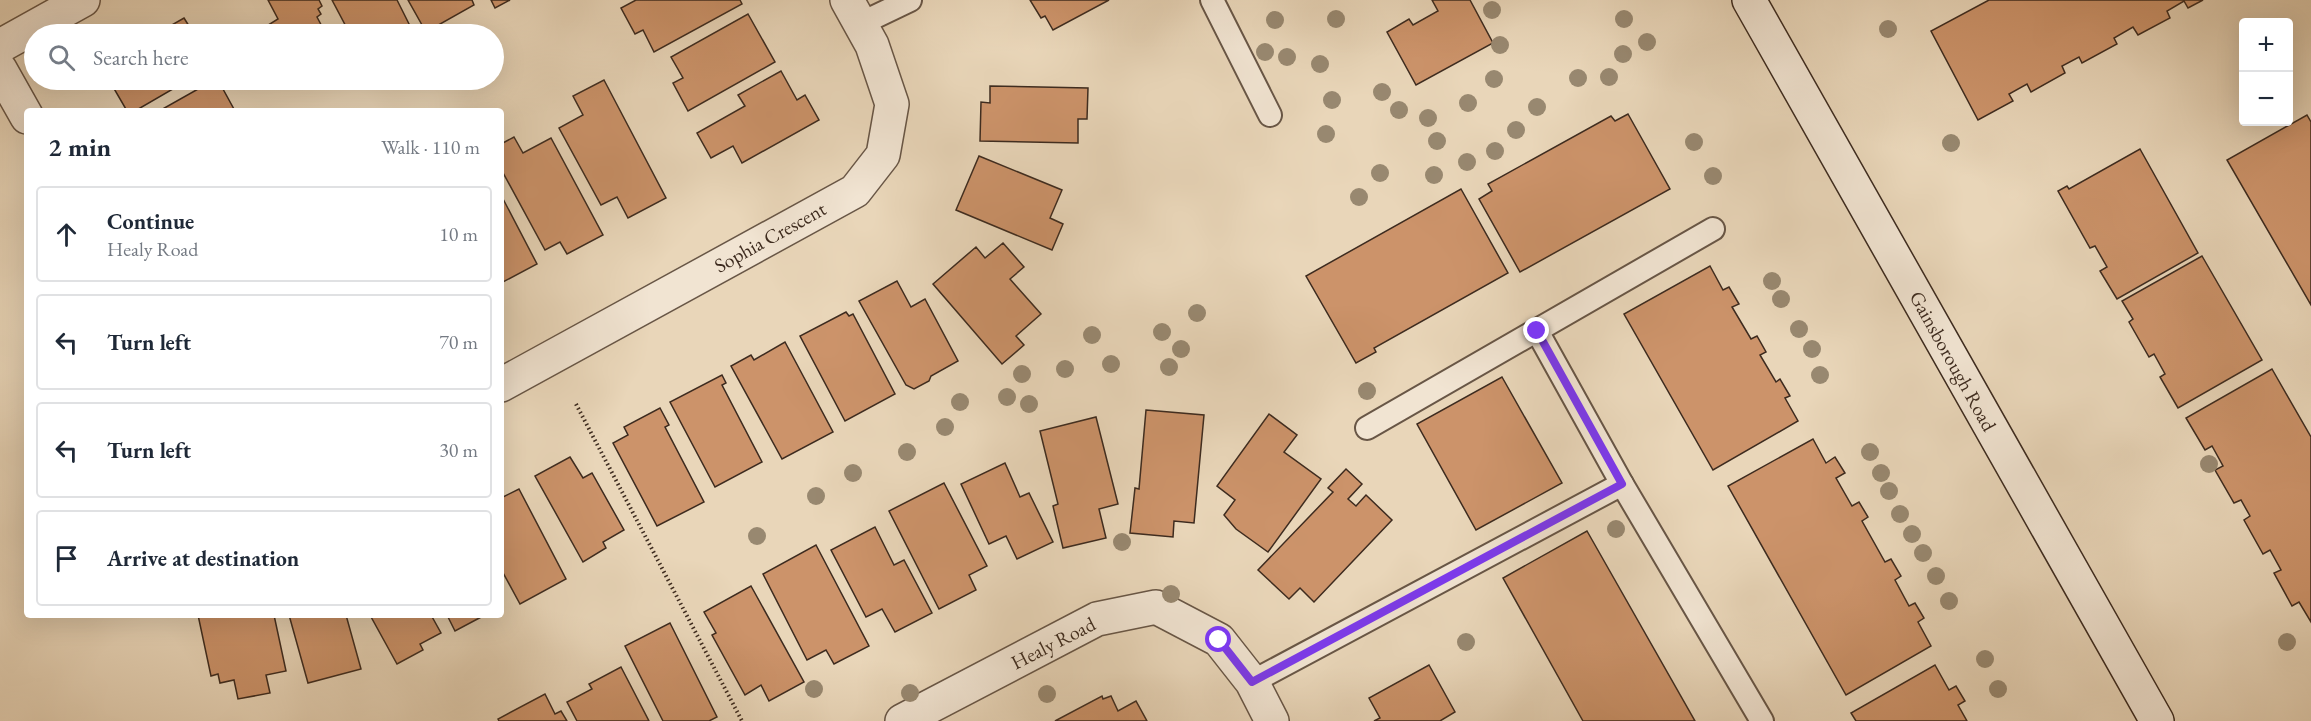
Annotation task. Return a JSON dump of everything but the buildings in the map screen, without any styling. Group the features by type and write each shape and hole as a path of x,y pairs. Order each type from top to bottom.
{"street":[{"path":"40,24 83,0"},
{"name":"Gainsborough Road","path":"1749,0 2157,721"},
{"name":"Sophia Crescent","path":"504,383 855,191 883,155 892,104 873,45 854,12"},
{"path":"0,46 24,33"},
{"path":"0,69 24,112"},
{"name":"Healy Road","path":"902,721 1097,619 1156,607 1219,640 1252,682 1272,721"}],"lane":[{"path":"854,12 910,0"},
{"path":"1212,0 1270,115"},
{"path":"1367,428 1713,229"},
{"path":"1537,331 1622,484 1762,721"},
{"path":"1252,682 1622,484"}],"path":[{"path":"576,404 742,721"}],"route":[{"path":"1219,640 1252,682 1622,484 1537,331"}]}
